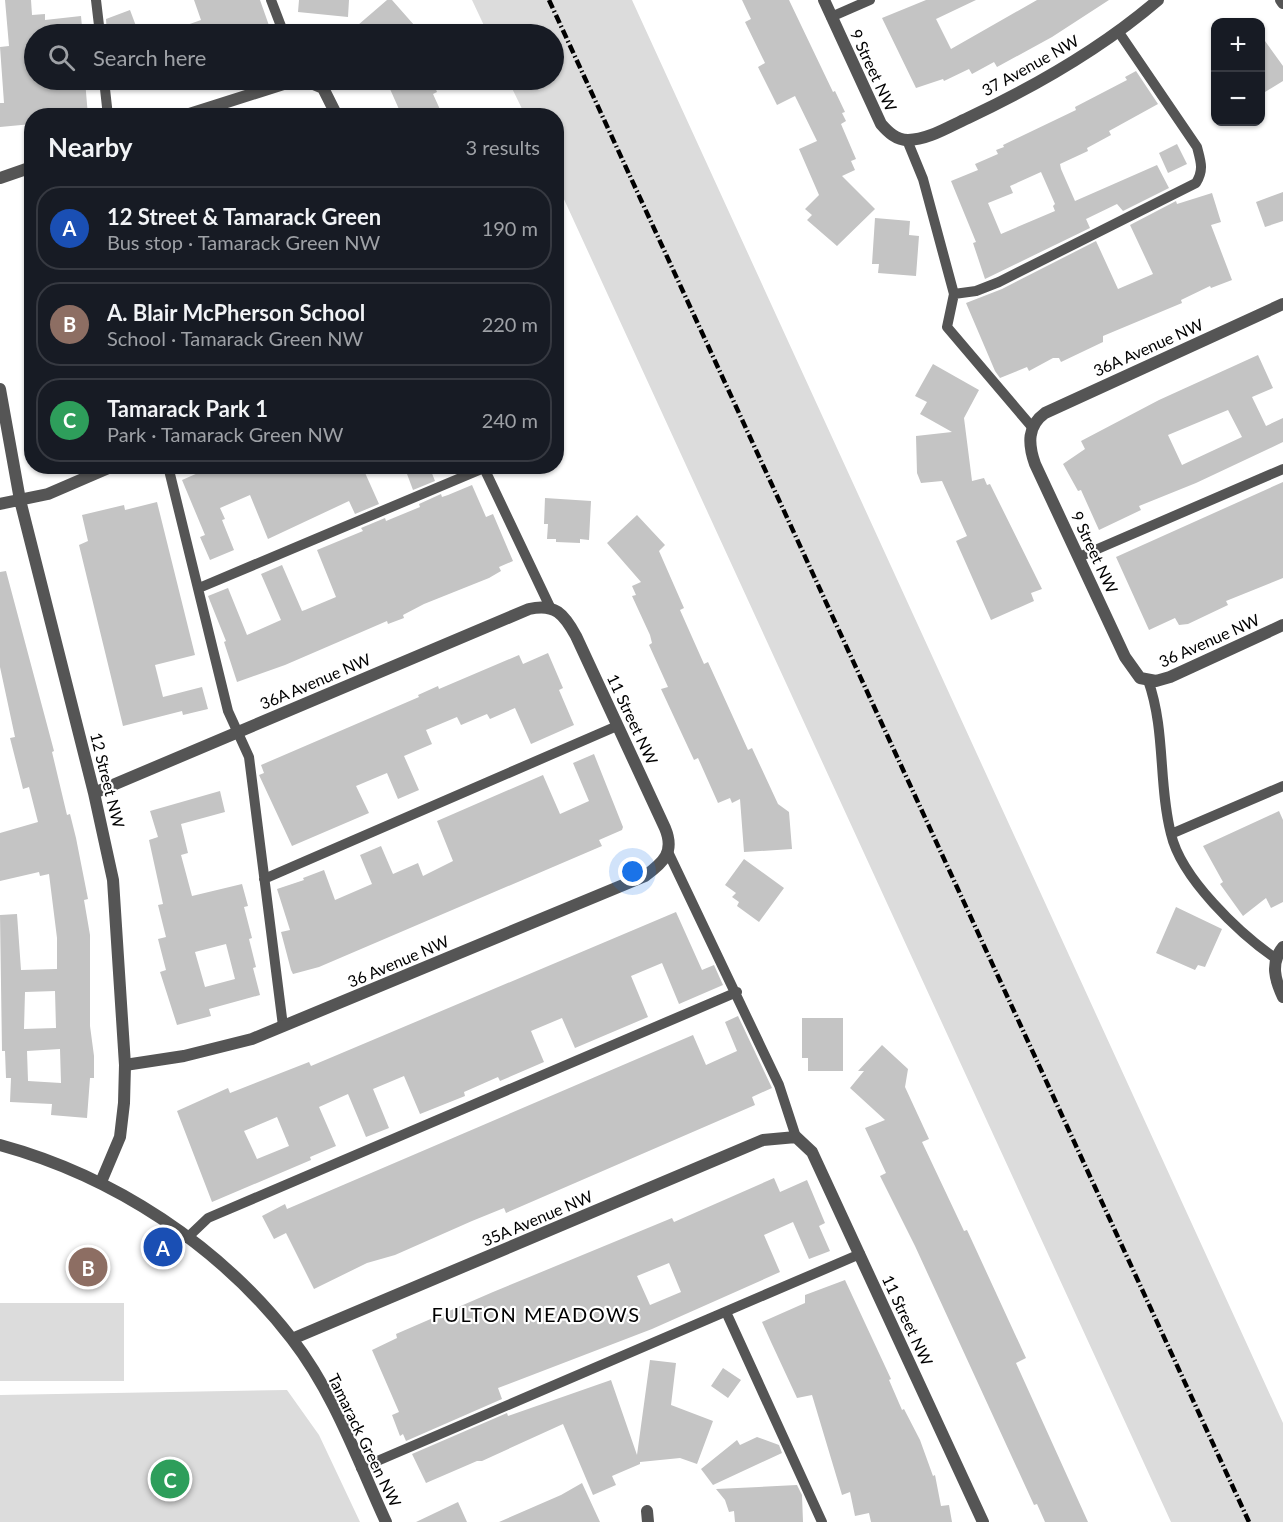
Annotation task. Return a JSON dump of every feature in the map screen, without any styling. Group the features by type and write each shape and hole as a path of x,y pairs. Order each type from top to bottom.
{"street":[{"name":"9 Street NW","path":"824,0 881,124 888,132 908,140"},
{"name":"37 Avenue NW","path":"908,140 931,135 1034,86 1118,31 1158,0"},
{"path":"208,108 265,90"},
{"path":"324,90 333,108"},
{"path":"0,178 24,170"},
{"name":"36A Avenue NW","path":"1032,427 1038,418 1052,409 1283,304"},
{"name":"12 Street NW","path":"0,389 20,500 94,793 113,880 125,1065 120,1137 101,1182"},
{"name":"9 Street NW","path":"1032,427 1030,451 1129,665 1140,678 1148,680"},
{"path":"0,504 48,494 94,474"},
{"name":"36A Avenue NW","path":"94,793 529,609 550,607"},
{"name":"11 Street NW","path":"550,607 558,610 568,621 669,838 669,854"},
{"name":"36 Avenue NW","path":"1148,680 1170,677 1283,625"},
{"name":"36 Avenue NW","path":"125,1065 217,1048 283,1026 645,876 669,854"},
{"path":"1283,947 1275,958 1274,971 1283,998"},
{"name":"11 Street NW","path":"796,1137 812,1152 982,1522"},
{"name":"35A Avenue NW","path":"292,1340 763,1140 796,1137"},
{"name":"Tamarack Green NW","path":"0,1145 55,1162 101,1182 187,1238 224,1268 292,1340 335,1410 386,1522"}],"lane":[{"path":"96,0 99,24"},
{"path":"271,0 280,24"},
{"path":"831,17 870,0"},
{"path":"954,294 976,291 1020,272 1183,190 1196,183 1201,175 1202,163 1197,147 1118,31"},
{"path":"105,90 107,108"},
{"path":"908,140 922,179 954,294 947,327 1032,427"},
{"path":"1079,557 1283,469"},
{"path":"170,474 228,711 249,757 283,1026"},
{"path":"199,588 468,474"},
{"path":"487,474 550,607"},
{"path":"1148,680 1158,709 1171,834 1186,869 1246,938 1275,958"},
{"path":"264,879 617,726"},
{"path":"1171,834 1283,786"},
{"path":"669,854 737,992 779,1085 796,1137"},
{"path":"187,1238 208,1218 737,992"},
{"path":"361,1468 860,1254"},
{"path":"726,1312 822,1522"}],"shaded area":[{"path":"472,0 632,0 1283,1423 1283,1522 1171,1522 564,199 564,108 522,108 513,90 564,90 564,24 483,24"},
{"path":"0,1303 124,1303 124,1381 0,1381"},
{"path":"287,1390 319,1435 360,1522 0,1522 0,1395"}],"building":[{"path":"5,0 31,0 32,15 45,14 45,20 81,16 82,24 24,24 24,90 86,90 87,108 24,108 24,125 0,127 0,103 4,103 0,47 9,46"},
{"path":"194,0 260,0 268,24 190,24 201,20"},
{"path":"299,0 349,0 348,17 298,12"},
{"path":"387,0 392,0 413,24 359,24"},
{"path":"742,0 789,0 845,112 842,113 846,121 841,124 856,159 851,161 855,170 842,176 875,209 837,246 807,220 812,215 805,209 819,195 799,149 817,141 795,96 777,105 758,67 765,63 745,22 751,19"},
{"path":"926,0 976,0 936,19 951,49 1037,0 1109,0 1052,37 997,67 994,62 972,74 969,69 944,81 943,79 916,88 882,18"},
{"path":"130,10 135,24 106,24 106,19"},
{"path":"1265,41 1283,66 1283,81 1265,92"},
{"path":"1136,71 1158,104 1109,131 1111,135 1087,148 1088,151 1060,164 1061,169 1075,201 1157,165 1169,188 1123,211 1117,204 1086,219 1090,228 985,279 973,243 976,242 951,181 978,170 975,164 998,154 996,150 1004,147 1003,145 1076,110 1075,107 1127,80 1125,77","holes":["1041,172 1055,204 1053,206 1055,211 1001,234 988,203 1013,193 1010,186"]},
{"path":"390,90 436,90 437,92 433,94 439,108 398,108"},
{"path":"1177,144 1187,164 1168,173 1159,153"},
{"path":"1283,192 1283,221 1265,227 1256,202"},
{"path":"1212,193 1221,222 1211,225 1232,280 1211,288 1210,286 1181,300 1182,303 1103,336 1103,342 1061,362 1059,358 1053,358 1029,371 1027,367 1000,378 966,303 1002,289 1096,241 1118,289 1153,274 1130,225 1176,201 1177,204"},
{"path":"875,218 910,221 909,235 919,236 916,276 878,273 879,264 872,264"},
{"path":"1258,355 1273,388 1252,397 1266,426 1283,418 1283,442 1196,483 1139,506 1141,510 1099,530 1081,490 1078,491 1063,464 1085,449 1081,441 1159,400","holes":["1228,410 1242,437 1182,465 1168,435"]},
{"path":"933,364 979,390 964,418 972,481 984,478 987,485 990,484 1042,589 1031,593 1034,601 991,620 956,541 967,536 942,481 921,483 917,473 916,436 952,432 920,414 927,402 915,396"},
{"path":"196,474 366,474 379,504 355,514 349,501 268,539 250,495 220,508 225,519 222,520 234,550 210,560 200,537 205,535 182,480"},
{"path":"407,474 432,474 435,481 413,490"},
{"path":"1283,482 1283,578 1226,601 1228,605 1188,624 1179,625 1175,618 1149,630 1116,557"},
{"path":"472,485 486,517 493,514 513,561 499,567 501,571 489,578 424,604 403,615 404,618 388,624 387,621 285,665 237,682 224,642 226,641 208,596 228,588 247,635 281,620 261,574 282,565 302,611 336,597 317,550 363,531 361,528 420,507 419,504 441,494 442,497"},
{"path":"545,498 591,501 589,540 580,539 580,543 556,542 556,539 547,539 548,524 544,524"},
{"path":"157,502 195,655 155,665 163,697 202,687 208,709 183,715 182,711 123,726 79,545 88,541 82,515 124,505 125,510"},
{"path":"637,515 665,545 659,551 684,608 680,610 704,664 708,662 748,750 752,748 778,804 789,812 792,849 744,852 740,799 732,803 730,798 718,803 698,758 694,760 661,689 668,687 649,645 652,643 650,635 632,596 636,595 632,586 641,582 607,543"},
{"path":"6,571 54,751 52,752 67,815 70,814 76,838 88,899 84,900 90,935 90,1026 94,1078 90,1078 87,1118 51,1115 52,1104 10,1102 11,1078 6,1078 5,1051 2,1051 0,915 17,914 21,970 57,969 57,938 49,874 40,876 39,872 0,881 0,833 38,822 29,787 23,789 10,738 15,737 0,667 0,572","holes":["55,991 56,1028 24,1029 25,992","60,1049 61,1083 28,1081 27,1051"]},
{"path":"548,653 563,688 559,690 574,725 531,744 515,708 490,719 487,714 461,725 457,717 426,730 432,744 404,756 419,790 398,799 387,773 356,786 369,813 292,846 259,775 264,773 261,765 419,697 418,695 438,686 439,689 519,655 523,664"},
{"path":"594,754 623,827 622,830 599,840 602,846 319,967 293,974 281,932 290,930 277,889 324,870 335,900 372,884 360,855 381,846 393,874 418,863 423,876 453,861 437,821 543,775 560,814 589,801 573,763"},
{"path":"220,791 225,812 181,824 188,853 181,855 192,896 242,884 248,906 244,907 256,967 253,968 260,995 209,1009 211,1016 177,1025 160,972 166,970 158,939 166,937 158,905 163,904 149,840 158,837 150,811","holes":["226,944 235,979 205,987 195,952"]},
{"path":"1279,811 1283,820 1283,902 1271,908 1266,898 1243,916 1220,884 1223,882 1203,846"},
{"path":"744,859 784,888 759,922 737,906 739,902 732,897 736,893 725,885"},
{"path":"1176,907 1222,929 1205,967 1198,965 1195,970 1156,953"},
{"path":"676,912 702,970 714,965 723,985 679,1004 662,963 631,976 648,1017 575,1048 562,1018 531,1031 544,1062 500,1081 498,1077 464,1092 465,1096 420,1114 404,1076 373,1089 389,1128 366,1137 348,1094 319,1107 336,1146 310,1157 311,1160 212,1202 177,1111 228,1088 230,1093 309,1062 311,1066","holes":["277,1117 289,1146 257,1159 244,1131"]},
{"path":"738,1016 772,1088 752,1097 755,1105 506,1213 504,1208 395,1255 367,1263 314,1289 286,1233 274,1239 262,1216 285,1204 287,1209 693,1035 706,1065 737,1051 725,1022"},
{"path":"802,1018 843,1018 843,1071 808,1071 808,1058 802,1058"},
{"path":"882,1045 908,1069 905,1087 929,1139 922,1142 964,1231 967,1230 1026,1358 1016,1363 1088,1522 1045,1522 1037,1504 1034,1505 915,1246 880,1176 886,1173 865,1128 885,1120 850,1088 864,1071 858,1071"},
{"path":"774,1178 780,1192 807,1180 825,1223 819,1226 830,1251 809,1259 793,1222 764,1235 780,1272 652,1329 498,1388 502,1399 406,1441 403,1434 400,1436 392,1415 399,1412 372,1350 397,1338 396,1334 493,1292 672,1218 674,1222","holes":["669,1263 681,1292 650,1305 637,1276"]},
{"path":"845,1280 891,1379 889,1380 902,1410 904,1409 920,1440 933,1476 935,1475 941,1506 949,1505 952,1522 871,1522 869,1513 855,1516 850,1492 842,1495 812,1395 797,1398 762,1322 805,1303 805,1295"},
{"path":"650,1360 676,1363 671,1405 713,1421 697,1464 680,1458 640,1462 612,1476 616,1485 593,1495 563,1424 482,1461 477,1461 426,1483 412,1454 507,1413 508,1416 611,1380 637,1455"},
{"path":"723,1368 741,1380 728,1398 711,1386"},
{"path":"757,1437 779,1445 782,1453 713,1485 701,1469 737,1440 740,1445"},
{"path":"582,1483 600,1522 499,1522 561,1495"},
{"path":"797,1485 802,1495 803,1522 735,1522 734,1511 729,1512 725,1500 716,1489"},
{"path":"458,1502 467,1522 416,1522"}],"railway":[{"path":"549,0 560,24"},
{"path":"564,33 1249,1522"}],"place":[{"name":"12 Street & Tamarack Green","path":"163,1247"},
{"name":"A. Blair McPherson School","path":"88,1267"},
{"name":"Tamarack Park 1","path":"170,1479"}],"district":[{"name":"FULTON MEADOWS","path":"536,1314"}]}
